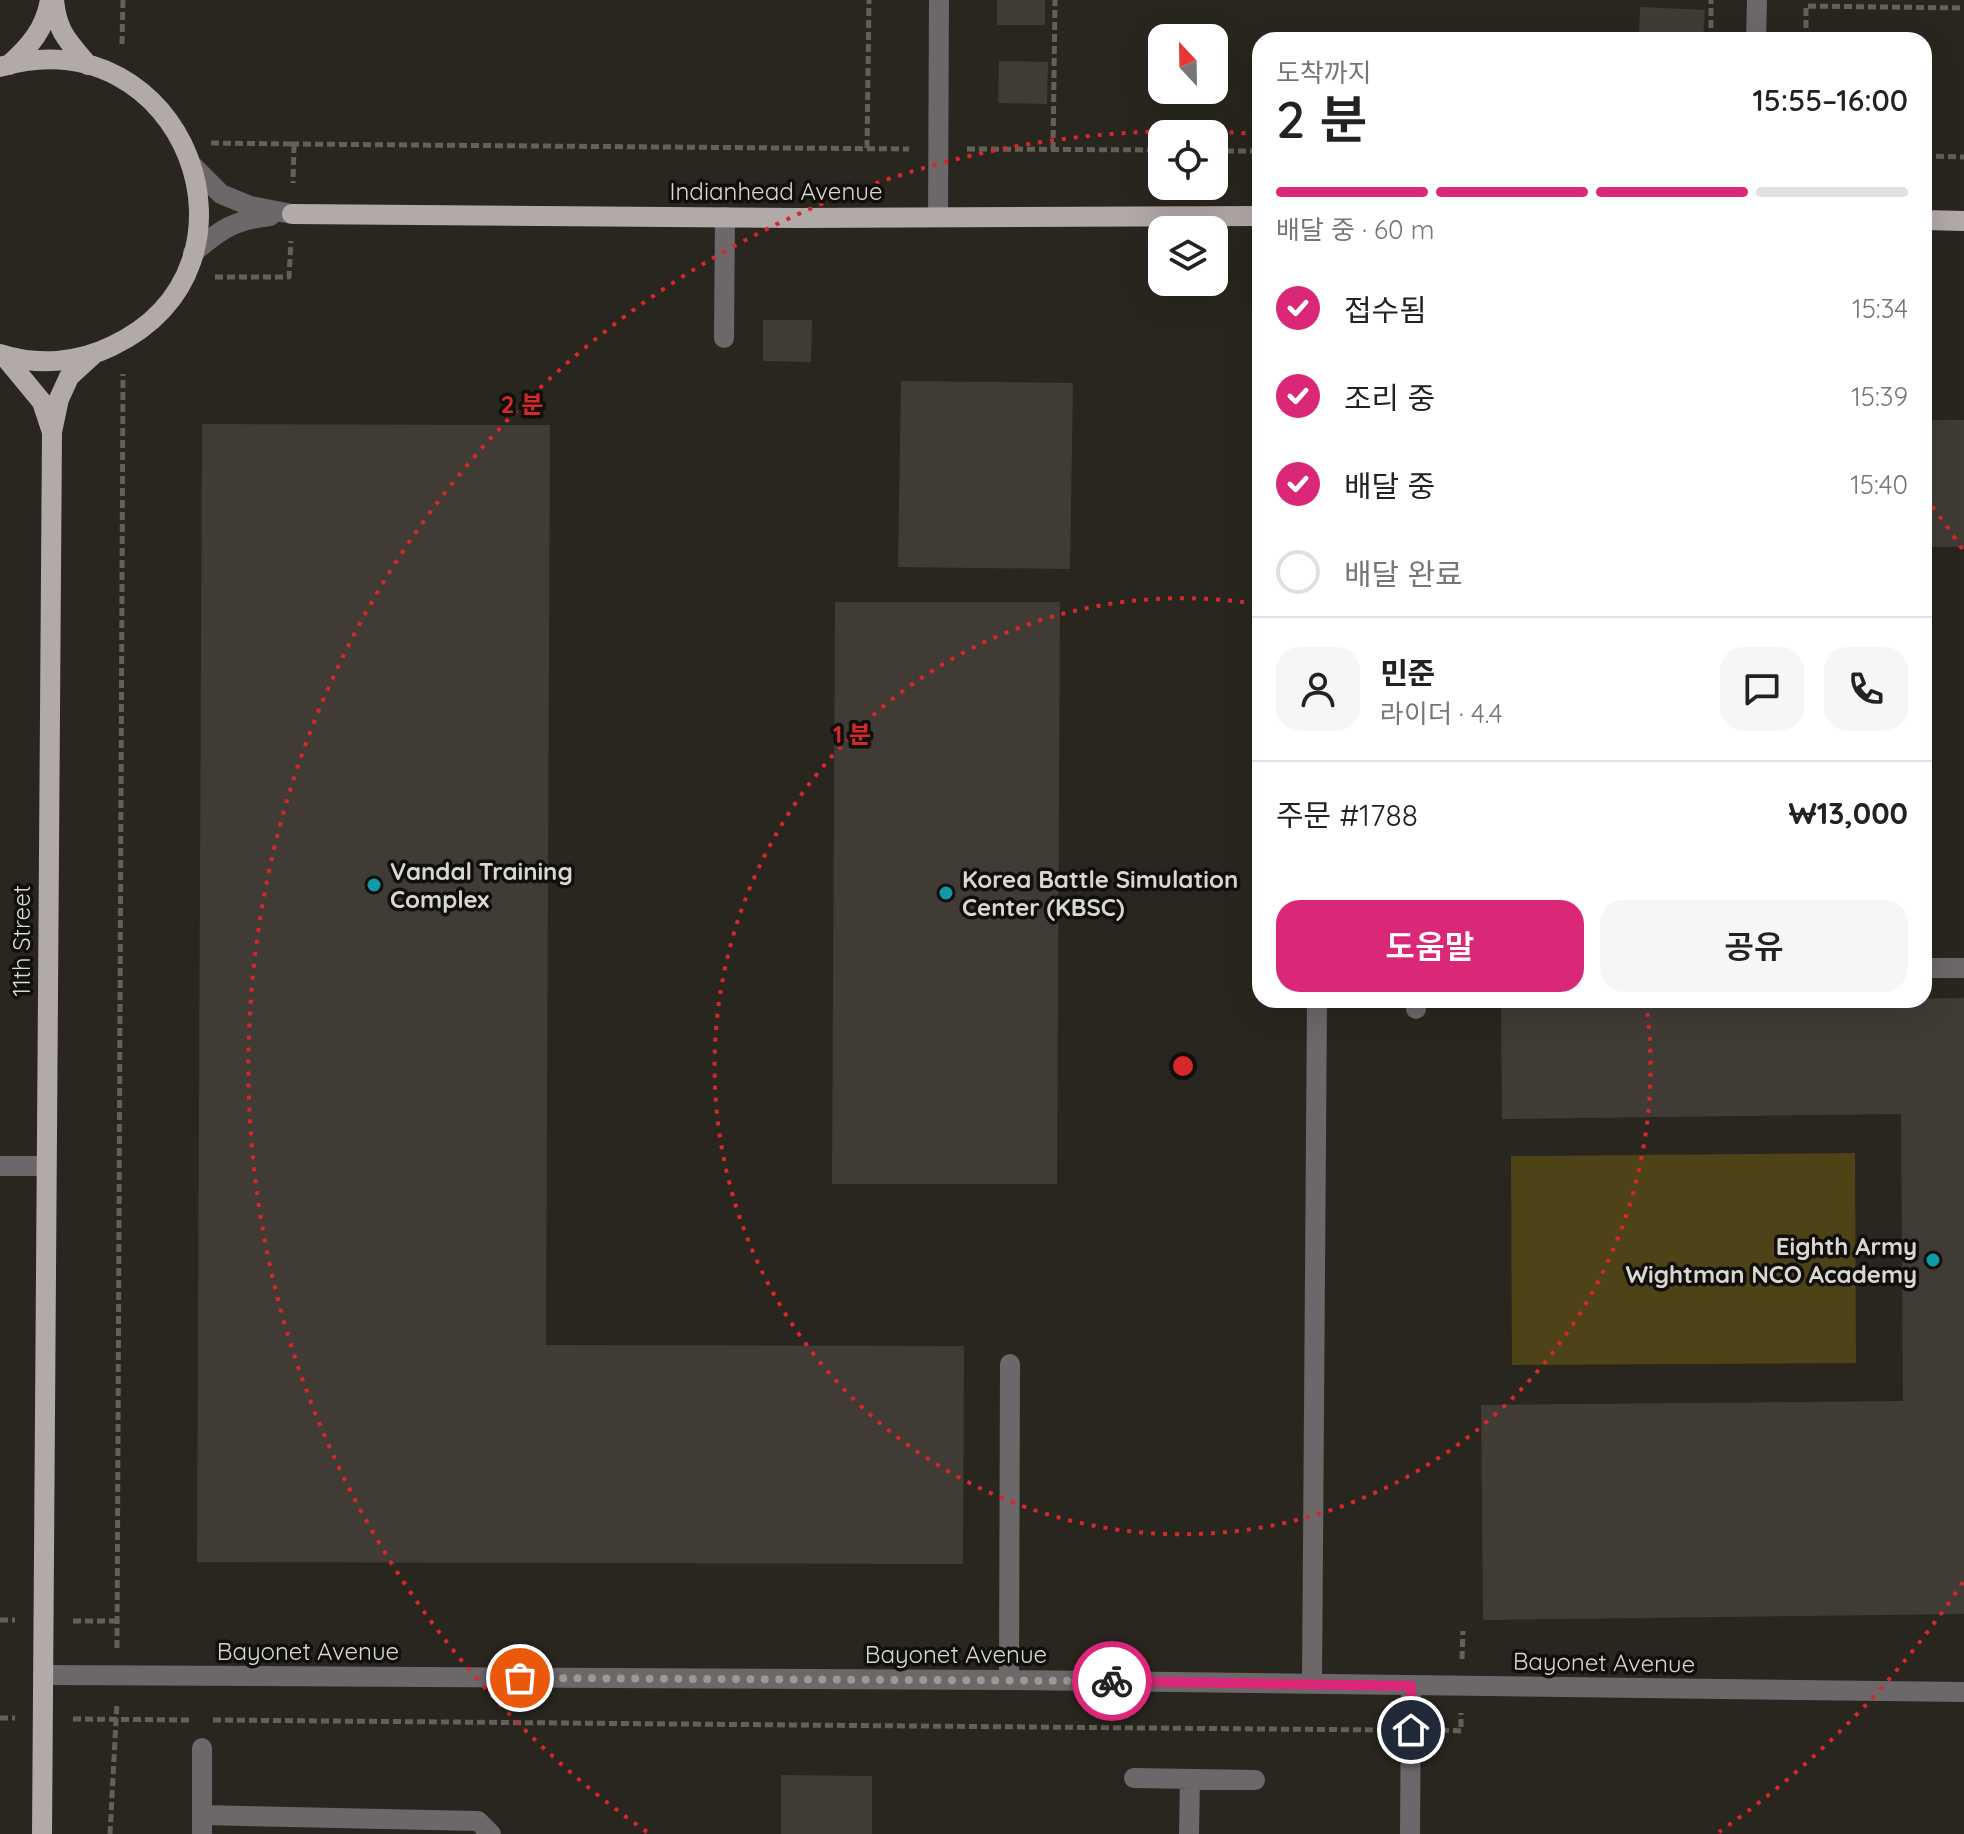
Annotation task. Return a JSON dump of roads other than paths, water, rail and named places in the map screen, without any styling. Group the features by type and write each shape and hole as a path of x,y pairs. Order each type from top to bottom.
{"main road":[{"path":"52,0 56,21 66,39 88,65"},
{"path":"4,66 33,44 52,0"},
{"path":"2,355 42,361 67,360 93,355 127,339 156,316 175,291 193,253 199,210 193,166 174,127 157,106 126,81 88,65 48,59 4,66"},
{"name":"Indianhead Avenue","path":"292,214 1252,216"},
{"path":"1932,220 1964,221"},
{"path":"2,355 42,402 52,432"},
{"path":"52,432 59,399 69,377 93,355"},
{"name":"11th Street","path":"42,1834 52,432"}],"street":[{"path":"938,216 939,0"},
{"path":"1756,32 1757,0"},
{"path":"193,166 221,194 250,206 292,214"},
{"path":"193,253 222,228 244,219 292,214"},
{"path":"724,338 725,217"},
{"path":"1932,968 1964,968"},
{"path":"1312,1684 1317,1008"},
{"path":"0,1166 46,1166"},
{"path":"1009,1680 1010,1364"},
{"name":"Bayonet Avenue","path":"43,1675 1009,1680 1964,1692"},
{"path":"1410,1834 1411,1686"},
{"path":"202,1748 202,1824 478,1821 491,1834"},
{"path":"1134,1778 1255,1780"},
{"path":"1189,1834 1190,1779"}],"place":[{"name":"Vandal Training Complex","path":"374,885"},
{"name":"Korea Battle Simulation Center (KBSC)","path":"946,893"},
{"name":"Eighth Army Wightman NCO Academy","path":"1933,1260"}]}
